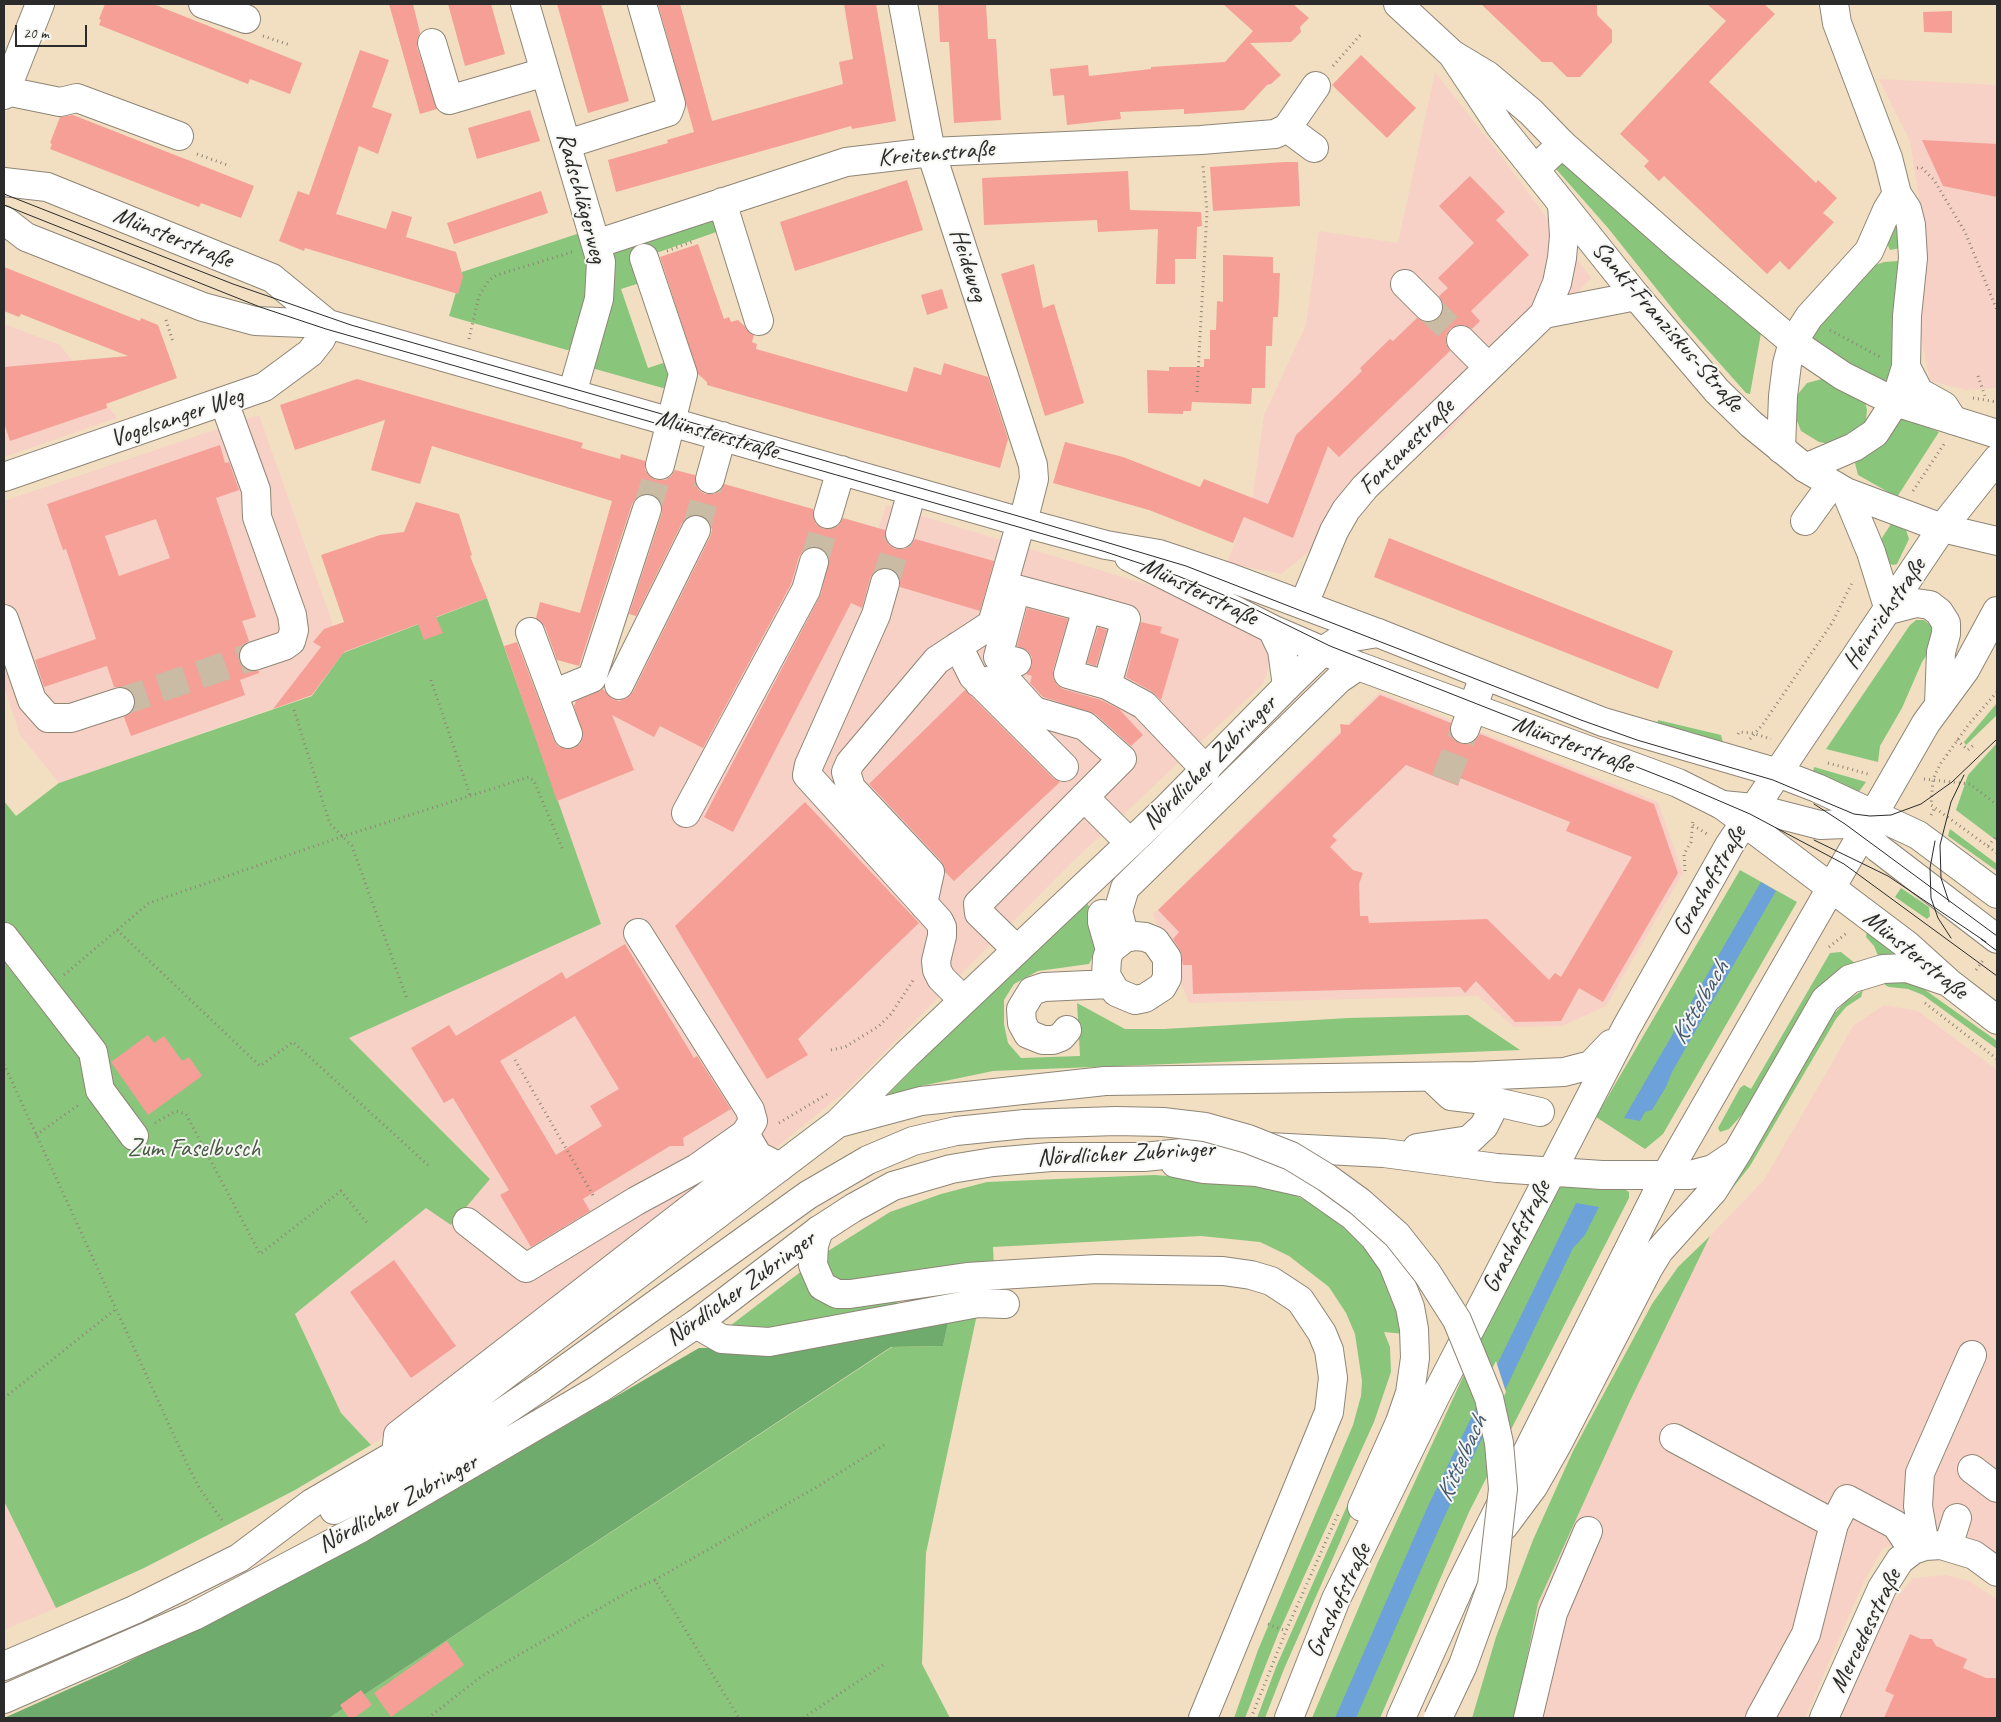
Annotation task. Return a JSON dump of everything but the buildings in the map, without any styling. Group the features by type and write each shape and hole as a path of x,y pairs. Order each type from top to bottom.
{"main road":[{"path":"40,4 5,93 60,102 77,98 179,136"},
{"path":"203,4 246,19"},
{"name":"Radschlägerweg","path":"525,4 601,262 600,299 572,394"},
{"path":"567,144 668,112 671,104 642,4"},
{"name":"Heideweg","path":"903,4 931,152 1033,465 1034,479 1026,523"},
{"name":"Sankt-Franziskus-Straße","path":"1398,4 1452,54 1487,75 1531,112 1562,144 1766,322 1793,342 1843,376 1895,402 1997,434"},
{"path":"1805,468 1866,441 1875,433 1895,402 1906,367 1907,316 1920,260 1907,209 1895,184 1837,23 1834,4"},
{"path":"432,43 449,100 545,72"},
{"name":"Sankt-Franziskus-Straße","path":"1452,54 1478,95 1636,296 1717,391 1781,449 1805,468 1838,488 1942,528 1997,541"},
{"path":"1314,148 1287,128 1316,86"},
{"name":"Kreitenstraße","path":"596,244 846,162 931,152 1266,136 1287,128"},
{"path":"1535,169 1562,144"},
{"name":"Münsterstraße","path":"4,182 47,187 272,278 328,324"},
{"path":"1781,449 1783,396 1787,364 1793,342 1809,317 1869,251 1887,210 1895,184"},
{"path":"722,202 759,321"},
{"name":"Fontanestraße","path":"1304,604 1334,532 1346,510 1365,487 1544,314 1557,283 1562,258 1564,236 1562,204"},
{"name":"Münsterstraße","path":"4,220 26,238 203,307 255,321 328,324 1026,523 1106,545 1159,554 1304,604 1603,722 1778,773 1819,788 1863,823 1918,834 1997,894"},
{"path":"1869,251 1920,260"},
{"path":"644,258 683,374 660,465"},
{"path":"1405,284 1428,307"},
{"path":"1544,314 1636,296"},
{"name":"Vogelsanger Weg","path":"4,477 264,387 310,353 328,324"},
{"path":"1461,340 1488,367"},
{"path":"1906,367 1919,392 1944,406 1954,421"},
{"path":"224,402 256,490 257,517 292,615 294,630 291,641 284,646 254,656"},
{"path":"710,479 722,436"},
{"name":"Heinrichstraße","path":"1778,773 1889,610 1942,528 1997,459"},
{"path":"828,514 841,470"},
{"path":"1962,504 1997,484"},
{"path":"1805,521 1838,488 1868,544 1889,610 1916,603 1930,605 1939,612 1946,623 1946,634 1941,652 1939,704"},
{"path":"900,534 912,491"},
{"path":"553,694 592,678 647,509"},
{"path":"1017,662 998,657 1016,588 1026,523"},
{"path":"925,906 924,899 930,872 851,788 846,772 850,763 937,660 992,624 1026,523"},
{"path":"619,685 696,530"},
{"name":"Münsterstraße","path":"1106,545 1155,572 1272,629 1324,650 1468,718 1678,783 1722,805 1749,815 1831,887 1907,945 1948,982 1997,1020"},
{"path":"686,813 806,590 814,562"},
{"path":"886,583 876,614 809,765 807,775 942,927 942,936 936,961 941,978 963,1000"},
{"path":"1016,588 1126,619 1107,685"},
{"path":"1087,608 1068,674 1107,685 1144,704 1206,770"},
{"path":"1401,1718 1460,1586 1654,1175 1831,887 1863,823 1939,704 1966,670 1997,611"},
{"path":"4,619 32,700 48,718 71,718 120,702"},
{"path":"1272,629 1282,650 1286,666 1287,686"},
{"path":"530,632 568,734"},
{"name":"Nördlicher Zubringer","path":"838,1123 867,1092 963,1000 1165,810 1324,650 1341,639 1378,633"},
{"path":"958,646 972,676 1064,767"},
{"path":"1966,670 1997,649"},
{"path":"1118,944 1145,937 1162,948 1169,968 1167,978 1162,987 1154,994 1135,1000 1116,992 1110,984 1105,967 1118,944 1118,911 1125,888 1339,679 1358,666"},
{"path":"1468,718 1484,676"},
{"path":"979,683 998,678 1006,680 1034,711 1085,726 1122,759 978,904 979,913 1016,950"},
{"name":"Grashofstraße","path":"1289,1718 1336,1599 1558,1173 1626,1028 1749,815 1778,773"},
{"path":"1084,797 1130,843"},
{"path":"1118,944 1102,922 1105,893 1108,886 1146,847 1165,810"},
{"path":"1749,815 1820,826 1863,823"},
{"path":"1863,823 1878,848 1991,949"},
{"path":"638,933 750,1110 761,1152"},
{"path":"4,937 93,1052 100,1090 134,1136"},
{"path":"1460,1586 1533,1487 1659,1251 1713,1191 1831,993 1842,984 1873,971 1907,968 1948,982"},
{"path":"1067,1030 1061,1037 1053,1040 1043,1040 1028,1034 1022,1023 1021,1009 1032,991 1044,987 1110,984"},
{"name":"Nördlicher Zubringer","path":"4,1666 134,1610 238,1558 312,1503 415,1443 662,1258 761,1152 838,1123 921,1101 1104,1081 1475,1076 1578,1070 1591,1066 1626,1028"},
{"path":"1384,1153 1469,1140 1484,1126 1492,1110 1492,1101 1484,1084 1475,1076"},
{"path":"1431,1077 1451,1096 1492,1101 1540,1112"},
{"path":"238,1558 392,1481 466,1437 557,1375 808,1195 868,1160 914,1141 956,1131 1025,1124 1116,1121 1163,1122 1205,1128 1248,1139 1291,1156 1353,1198 1397,1235 1427,1273 1457,1320 1489,1398 1498,1443 1503,1489 1492,1585 1463,1665 1438,1718"},
{"name":"Nördlicher Zubringer","path":"4,1699 194,1616 360,1528 600,1389 696,1324 819,1230 853,1208 893,1186 951,1169 993,1162 1051,1158 1144,1157 1249,1146 1384,1153 1498,1168 1558,1173 1654,1175 1690,1175 1713,1169 1737,1153"},
{"path":"467,1222 526,1268 606,1219 635,1197 697,1168 761,1152"},
{"path":"396,1455 398,1435 652,1240 761,1152"},
{"path":"1144,1157 1204,1169 1257,1172 1306,1183 1353,1216 1374,1237 1393,1264 1404,1288 1414,1337 1415,1358 1410,1393 1400,1422 1348,1539 1336,1599"},
{"path":"635,1197 652,1240"},
{"path":"819,1230 814,1245 813,1265 822,1286 837,1294 850,1294 967,1277 1008,1289"},
{"path":"696,1324 722,1339 769,1342 899,1316 978,1303 1008,1289 1097,1269 1223,1271 1250,1275 1271,1281 1300,1300 1322,1333 1333,1367 1329,1412 1203,1718"},
{"path":"1929,1547 1918,1506 1920,1473 1972,1355"},
{"path":"1674,1438 1834,1524"},
{"path":"1972,1469 1997,1488"},
{"path":"1760,1718 1806,1634 1834,1524 1847,1499 1896,1525 1929,1547 1974,1555 1997,1572"},
{"path":"1929,1547 1957,1518"},
{"path":"1528,1718 1554,1613 1588,1531"},
{"name":"Mercedesstraße","path":"1824,1718 1882,1588 1900,1560 1929,1547"}],"path":[{"path":"1316,86 1362,32"},
{"path":"179,136 184,149 230,166"},
{"path":"1197,392 1207,211 1201,140"},
{"path":"1895,184 1921,168 1934,180 1965,232 1997,310"},
{"path":"644,258 731,229"},
{"path":"465,363 479,296 489,280 497,275 596,244"},
{"path":"1809,317 1891,363 1906,367"},
{"path":"1978,376 1986,399"},
{"path":"1898,512 1946,441 1963,397 1997,402"},
{"path":"1752,733 1762,724 1832,623 1856,576"},
{"path":"431,680 470,795"},
{"path":"1997,692 1957,740 1933,779 1931,805 1997,853"},
{"path":"294,710 330,824 352,846 407,998"},
{"path":"1739,732 1764,736"},
{"path":"1957,740 1968,750 1975,744"},
{"path":"1827,762 1870,774"},
{"path":"45,991 149,903 341,837 529,777 534,781 563,850"},
{"path":"1923,778 1970,784 1997,805"},
{"path":"1686,876 1684,854 1690,842 1694,813"},
{"path":"1693,825 1708,835"},
{"path":"1988,846 1997,835"},
{"path":"117,930 260,1066 293,1042 429,1166"},
{"path":"1976,969 1991,949"},
{"path":"831,1050 845,1047 879,1026 891,1014 913,980 936,961"},
{"name":"Münsterstraße","path":"1921,1002 1997,1059"},
{"path":"516,1060 606,1219"},
{"path":"4,1064 200,1489 222,1520"},
{"path":"36,1135 100,1090"},
{"path":"134,1136 176,1110 186,1114 260,1254 341,1191 368,1224"},
{"path":"4,1398 116,1308"},
{"path":"428,1718 482,1676 630,1591 655,1580 815,1488 884,1445"},
{"name":"Grashofstraße","path":"1251,1718 1286,1631 1341,1508"},
{"path":"655,1580 739,1718"},
{"path":"1274,1626 1286,1631"},
{"path":"803,1718 886,1663"}],"shaded area":[{"path":"1435,72 1505,161 1591,278 1442,440 1404,436 1315,547 1281,574 1227,563 1253,495 1264,415 1306,325 1319,231 1398,243"},
{"path":"1879,79 1997,85 1997,388 1966,390 1930,381 1918,325 1921,210 1910,141"},
{"path":"4,324 60,345 117,418 4,457"},
{"path":"259,415 343,653 312,695 59,783 20,735 4,687 4,501"},
{"path":"886,505 1152,586 1210,609 1256,633 1270,653 1268,671 1262,685 1070,864 847,1090 585,1303 371,1445 341,1413 295,1314 426,1208 490,1178 349,1038 600,924 548,776 571,765 682,532 861,582"},
{"path":"1380,692 1658,802 1683,873 1606,1006 1562,1026 1514,1027 1478,996 1189,1003 1153,914"},
{"path":"1884,1005 1918,1011 1997,1070 1997,1559 1911,1539 1883,1548 1864,1581 1805,1718 1515,1718 1538,1603 1629,1403 1710,1236 1764,1180 1854,1025"},
{"path":"4,1501 56,1608 4,1630"},
{"path":"1946,1575 1969,1581 1997,1599 1997,1718 1838,1718 1884,1613 1913,1578"}],"green space":[{"path":"1558,152 1761,333 1750,394 1746,393 1683,322 1608,228 1549,161"},
{"path":"1896,212 1901,248 1890,250 1886,241"},
{"path":"718,213 725,229 636,260 643,282 621,289 648,368 669,361 670,390 588,367 609,250"},
{"path":"589,230 596,263 574,349 567,350 449,316 462,272"},
{"path":"1898,261 1903,263 1892,392 1809,338 1870,267 1884,262"},
{"path":"1822,379 1865,401 1867,410 1866,420 1861,432 1830,444 1819,442 1801,431 1793,405 1798,394 1807,383"},
{"path":"1897,415 1939,432 1897,497 1858,475 1855,463"},
{"path":"1891,524 1906,530 1909,539 1897,564 1893,565 1887,562 1878,544"},
{"name":"Zum Faselbusch","path":"487,598 601,924 349,1038 490,1179 451,1225 426,1208 295,1314 341,1413 371,1445 295,1490 144,1568 56,1608 4,1501 4,801 16,816 59,783 312,696 343,653"},
{"path":"1916,620 1924,620 1932,626 1934,644 1922,662 1902,708 1880,746 1878,762 1826,749 1910,625"},
{"path":"1997,703 1997,715 1966,745 1964,742"},
{"path":"1658,720 1721,735 1723,743 1657,726"},
{"path":"1997,743 1997,841 1956,810 1968,775"},
{"path":"1814,767 1866,782 1858,793 1813,773"},
{"path":"1950,829 1997,864 1997,871 1948,836"},
{"path":"1740,870 1797,902 1663,1134 1645,1149 1596,1117"},
{"path":"1901,888 1929,907 1930,916 1927,919 1895,897"},
{"path":"1084,898 1091,910 1096,950 1089,964 1038,971 1014,984 1004,1000 1004,1024 1008,1043 1021,1058 1080,1056 1077,1003 1125,1029 1164,1029 1348,1018 1468,1015 1520,1050 993,1071 921,1086 886,1096"},
{"path":"1867,930 1897,954 1897,956 1879,958 1874,946 1866,937"},
{"path":"1841,952 1856,964 1826,980 1814,995 1747,1109 1729,1129 1720,1132 1718,1128 1740,1088 1744,1085 1751,1089 1830,953"},
{"path":"1884,982 1903,982 1921,987 1997,1041 1997,1049 1923,995 1908,989 1889,987"},
{"path":"1863,990 1861,997 1846,1007 1836,1019 1750,1166 1708,1219 1678,1248 1832,1013 1836,1012 1845,1002"},
{"path":"1154,1175 1240,1181 1280,1189 1328,1210 1358,1235 1383,1267 1405,1334 1384,1332 1390,1347 1391,1372 1374,1422 1278,1634 1245,1718 1234,1718 1258,1650 1353,1425 1361,1396 1362,1381 1355,1334 1346,1313 1329,1287 1289,1256 1260,1242 1201,1236 993,1247 994,1267 880,1285 829,1280 823,1257 828,1251 890,1212 941,1194 987,1182"},
{"path":"1560,1185 1624,1189 1629,1192 1629,1198 1469,1512 1380,1718 1312,1718 1378,1562 1495,1307"},
{"path":"1710,1236 1629,1403 1538,1603 1515,1718 1472,1718 1496,1637 1533,1540 1573,1451 1652,1304 1678,1267"},
{"path":"807,1267 812,1278 895,1293 898,1305 787,1334 722,1332"},
{"path":"975,1309 976,1319 926,1553 922,1664 950,1718 329,1718 892,1347 943,1346 950,1314"},
{"path":"950,1314 943,1346 891,1347 329,1718 4,1718 118,1667 412,1515 699,1348 760,1348"},
{"path":"1400,1377 1393,1417 1284,1669 1265,1718 1257,1718 1276,1667 1387,1415"}],"water":[{"name":"Kittelbach","path":"1761,882 1776,891 1672,1072 1666,1087 1652,1110 1645,1112 1640,1121 1624,1118"},
{"name":"Kittelbach","path":"1576,1203 1599,1207 1585,1235 1573,1248 1442,1522 1356,1718 1335,1718 1428,1506"}],"pier":[{"path":"1496,1361 1506,1392 1484,1438 1476,1401"}],"tunnel":[{"path":"1428,307 1461,340"},
{"path":"647,509 660,465"},
{"path":"696,530 710,479"},
{"path":"814,562 828,514"},
{"path":"885,583 900,534"},
{"path":"120,702 254,656"},
{"path":"1445,780 1465,729"}],"tram line":[{"path":"4,194 233,284 351,325 1186,566 1581,720 1637,740 1773,780 1854,814 1870,816 1891,815 1921,804 1952,782 1997,739"},
{"path":"4,205 260,307 326,329 1106,552 1178,576 1238,601 1330,646 1680,784 1750,814 1844,864 1997,976"},
{"path":"1949,902 1941,878 1940,845 1951,802 1964,775"},
{"path":"1814,804 1845,824 1997,936"},
{"path":"1814,840 1888,876 1986,942"},
{"path":"1935,841 1930,868 1931,898 1938,918 1951,938"},
{"path":"1981,939 1997,951"}]}
